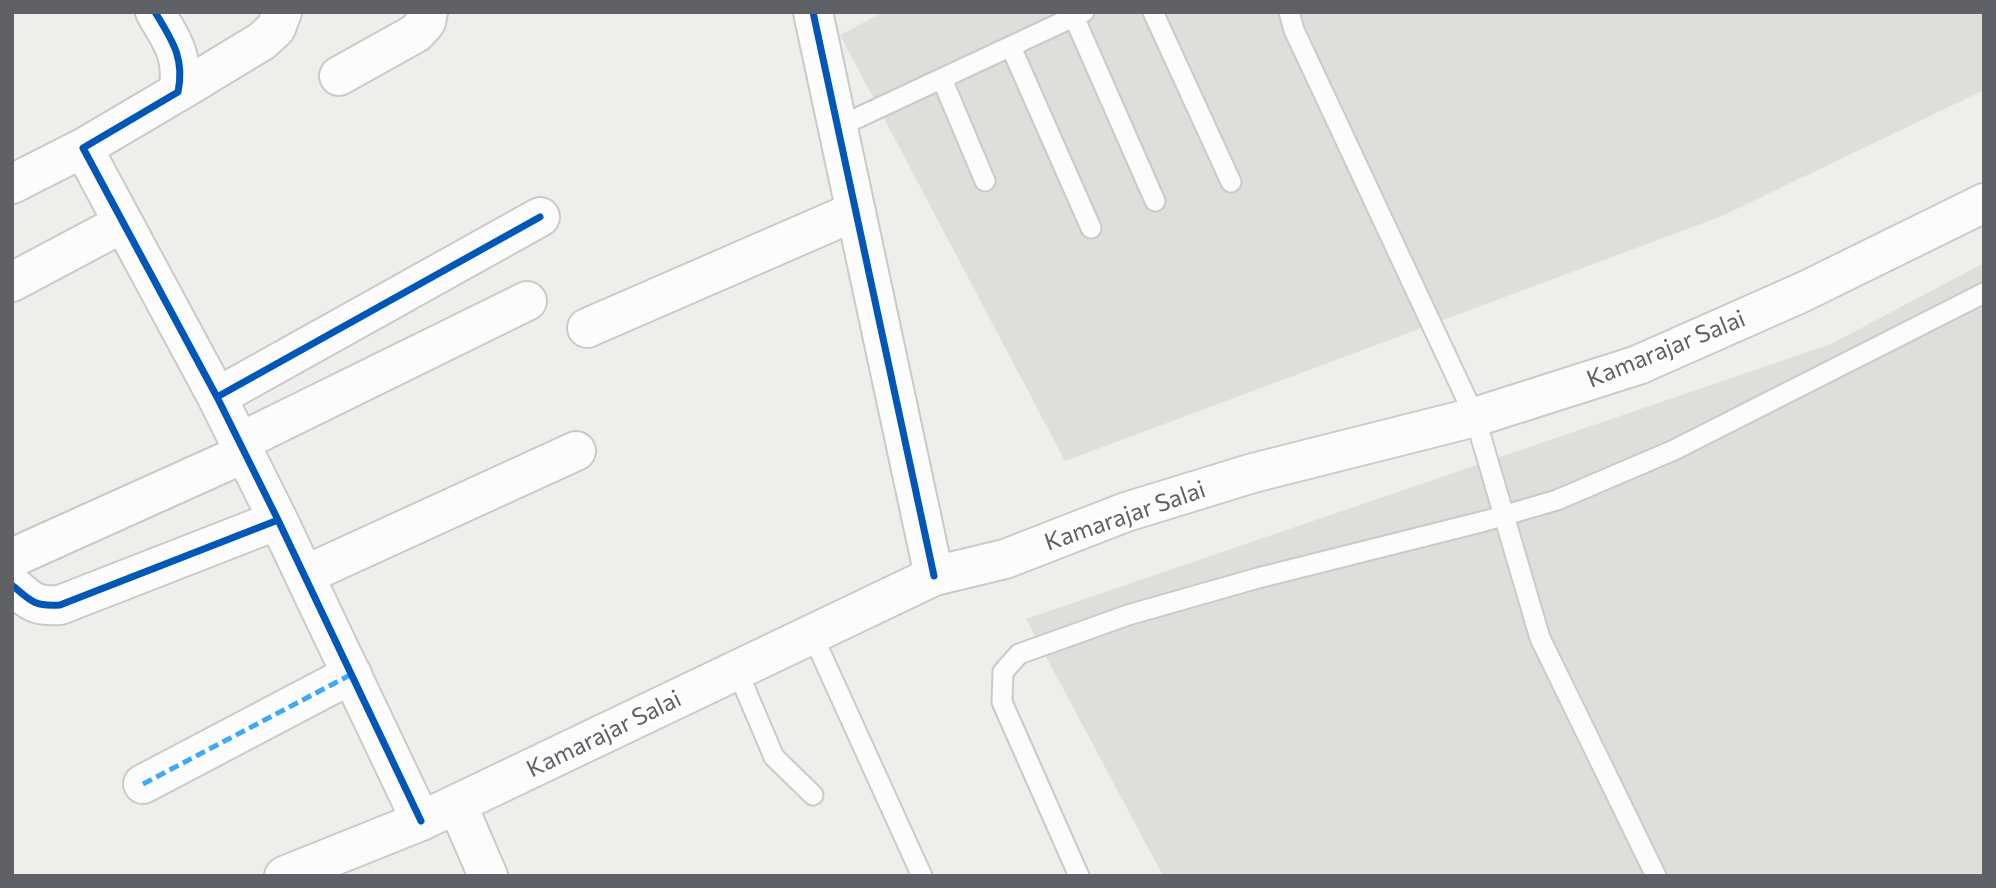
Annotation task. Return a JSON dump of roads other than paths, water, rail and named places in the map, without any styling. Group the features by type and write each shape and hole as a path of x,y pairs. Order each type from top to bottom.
{"street":[{"path":"155,12 175,46 182,72 178,92"},
{"path":"12,184 83,148 262,41 276,28 282,12"},
{"path":"339,76 416,33 426,22 428,12"},
{"path":"813,12 934,576"},
{"path":"83,148 217,397 305,575 421,821"},
{"name":"Kamarajar Salai","path":"284,876 421,821 934,576 1004,559 1126,512 1253,473 1475,417 1638,365 1803,292 1984,203"},
{"path":"587,328 856,211"},
{"path":"217,397 540,217"},
{"path":"12,282 123,223"},
{"path":"12,558 242,448 527,301"},
{"path":"305,575 576,451"},
{"path":"12,585 32,603 44,607 60,605 278,520"},
{"path":"143,784 352,674"},
{"path":"457,804 488,876"}],"lane":[{"path":"1153,12 1231,182"},
{"path":"1289,12 1294,30 1475,417 1540,638 1656,876"},
{"path":"838,127 1079,15 1155,201"},
{"path":"1011,47 1091,228"},
{"path":"942,79 985,181"},
{"path":"1079,876 1002,702 1003,671 1019,654 1128,615 1557,500 1674,450 1984,293"},
{"path":"812,634 922,876"},
{"path":"737,670 774,757 813,795"}]}
